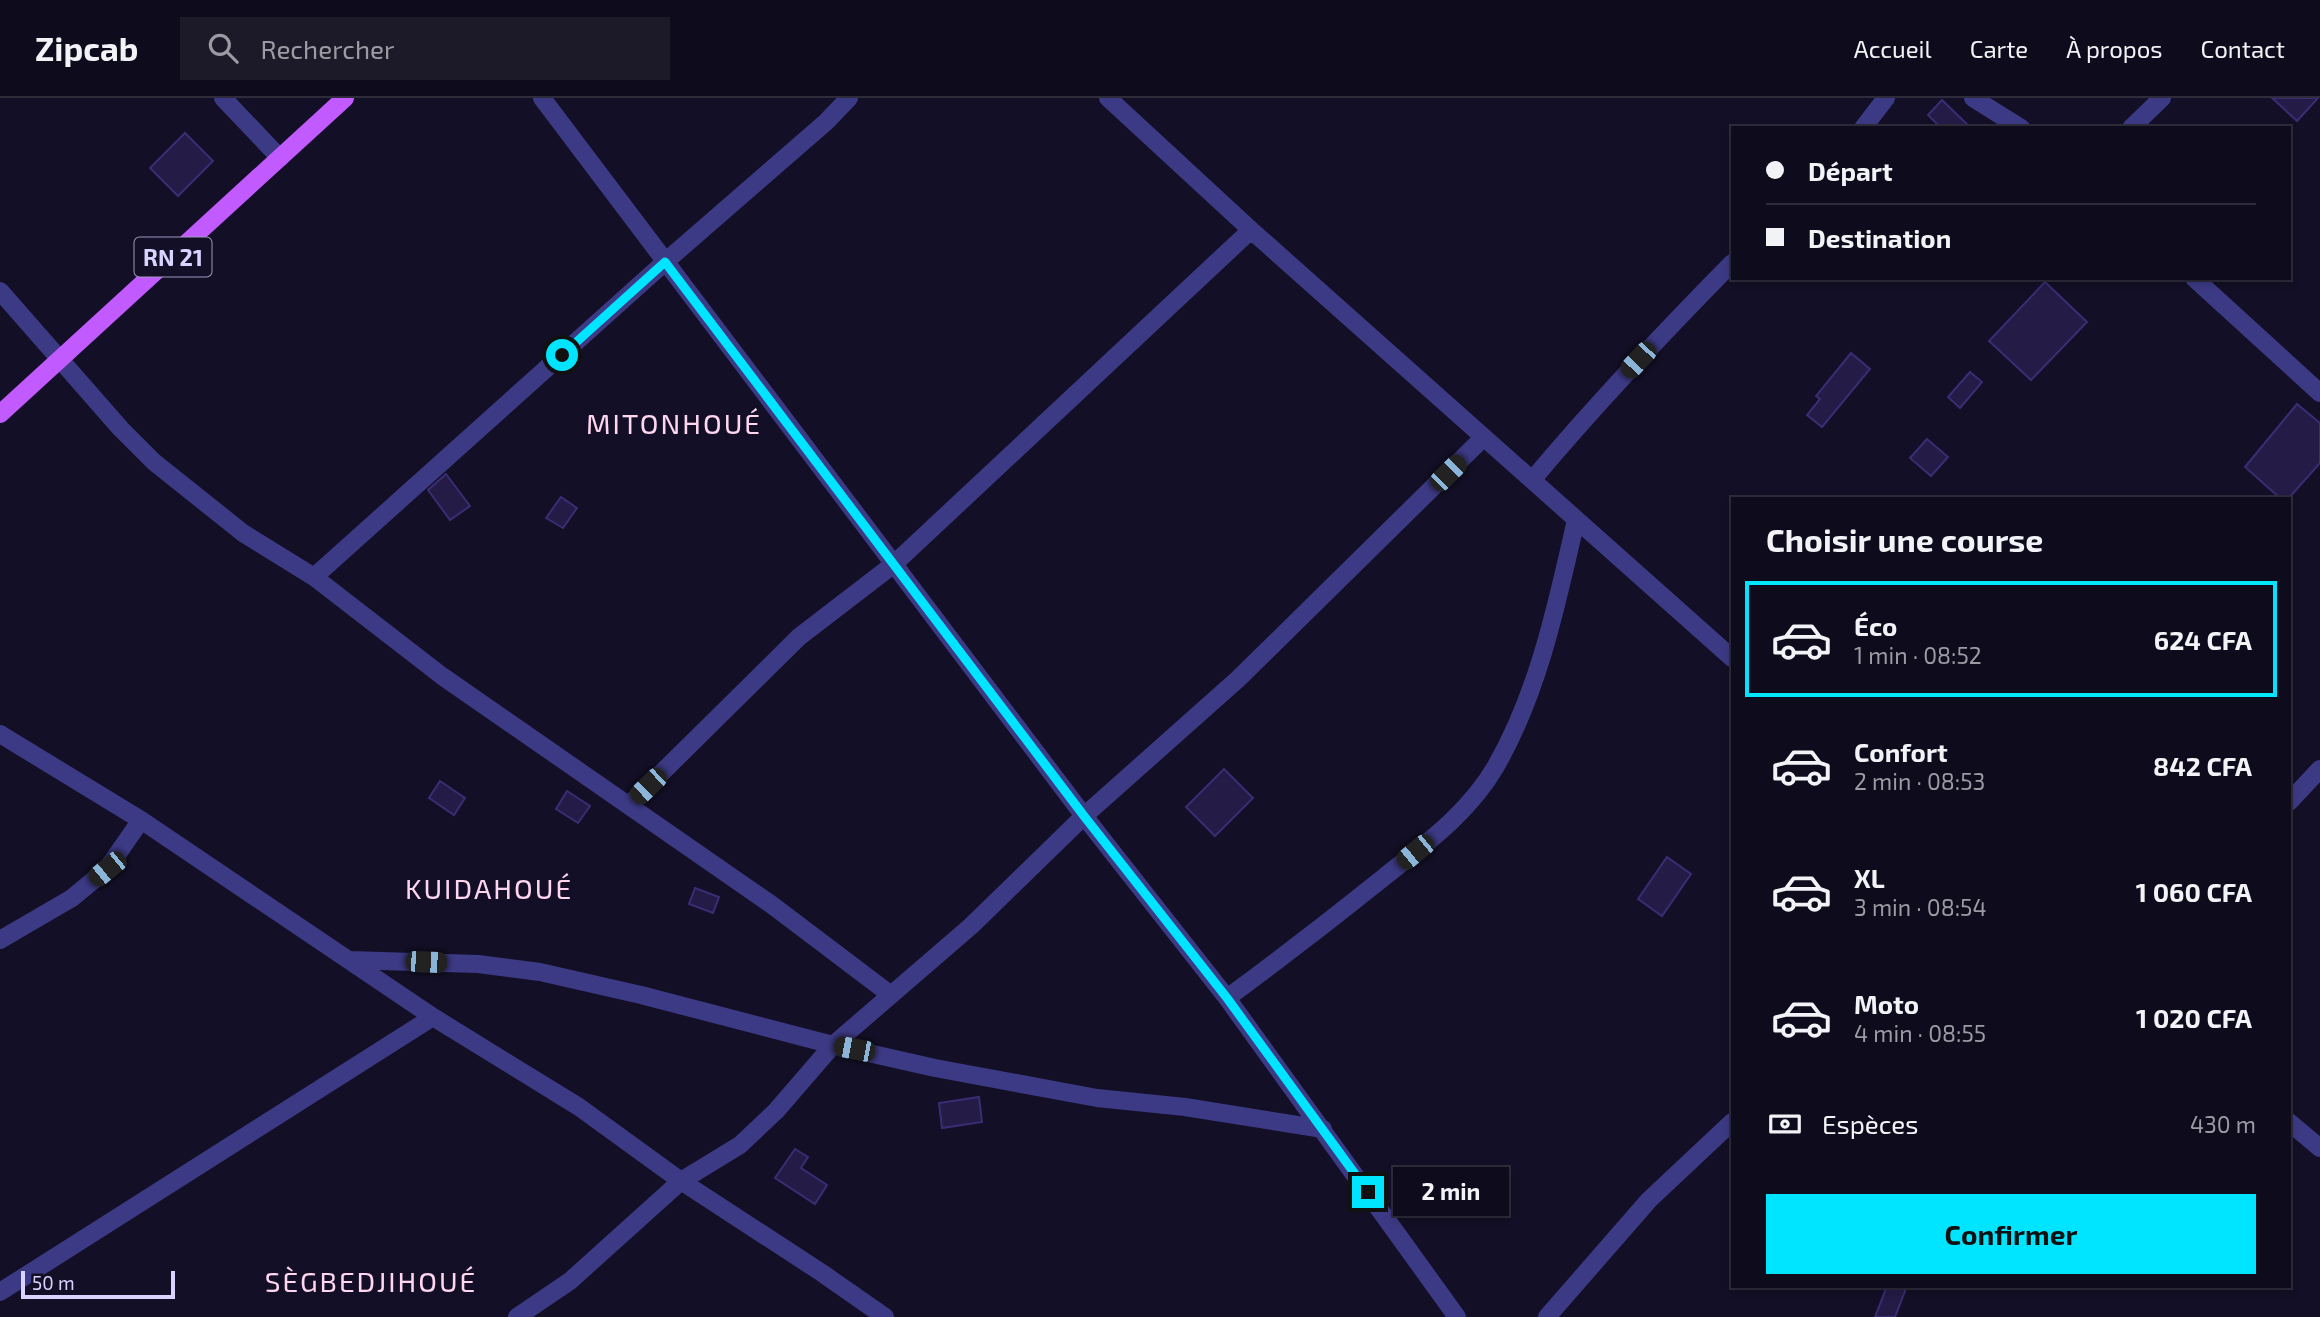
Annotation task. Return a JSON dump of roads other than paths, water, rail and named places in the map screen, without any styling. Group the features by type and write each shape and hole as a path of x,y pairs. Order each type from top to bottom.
{"main road":[{"name":"RN 21","path":"0,414 345,98"}],"street":[{"path":"223,98 280,158"},
{"path":"542,98 1084,816 1227,998 1457,1317"},
{"path":"314,578 849,98"},
{"path":"1108,98 1251,230 1731,657"},
{"path":"1865,126 1886,98"},
{"path":"1973,98 2018,126"},
{"path":"2133,126 2162,98"},
{"path":"629,805 799,638 894,564 1251,230"},
{"path":"1533,479 1591,410 1731,264"},
{"path":"2196,280 2320,393"},
{"path":"0,291 121,429 155,462 243,533 314,578 442,676 772,905 891,995"},
{"path":"517,1317 570,1280 681,1181 740,1145 776,1111 833,1045 971,926 1084,816 1238,679 1484,437"},
{"path":"1227,998 1353,903 1454,820 1494,768 1523,712 1553,617 1576,520"},
{"path":"0,734 141,820 433,1017 579,1107 681,1181 885,1317"},
{"path":"2291,800 2320,769"},
{"path":"0,940 72,898 107,869 141,820"},
{"path":"349,960 478,964 540,972 936,1068 1097,1098 1185,1107 1323,1129"},
{"path":"0,1292 433,1017"},
{"path":"1547,1317 1649,1200 1731,1123"},
{"path":"2291,1124 2320,1148"}],"district":[{"name":"MITONHOUÉ","path":"674,423"},
{"name":"KUIDAHOUÉ","path":"489,888"},
{"name":"SÈGBEDJIHOUÉ","path":"371,1281"}]}
